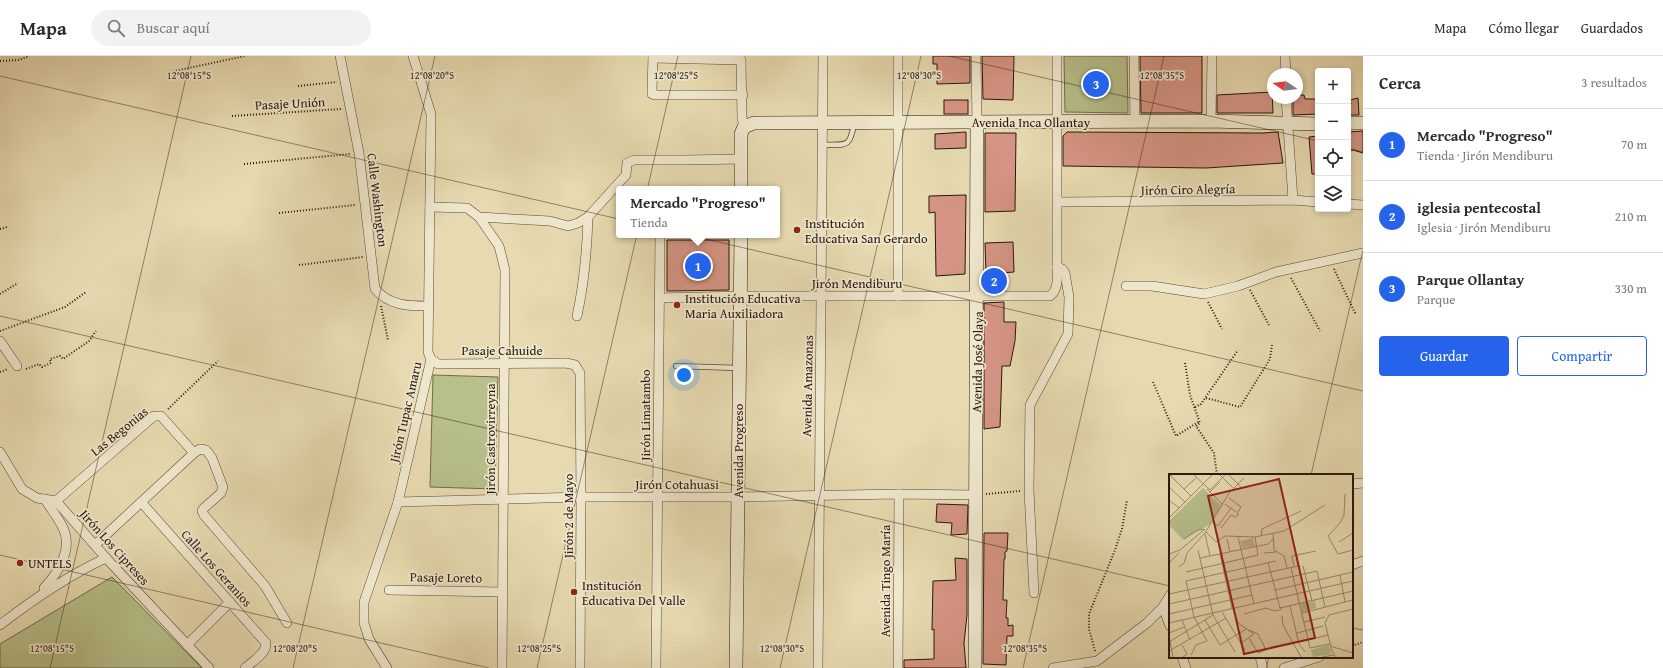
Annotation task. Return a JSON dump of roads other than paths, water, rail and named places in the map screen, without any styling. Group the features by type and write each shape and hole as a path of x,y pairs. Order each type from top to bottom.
{"street":[{"name":"Calle Washington","path":"340,56 359,153 375,288 384,298 404,306 429,306"},
{"name":"Jirón Tupac Amaru","path":"387,668 369,639 365,628 364,602 398,502 431,359 428,352 431,114 413,56"},
{"name":"Avenida Amazonas","path":"818,668 823,56"},
{"path":"898,56 898,296"},
{"name":"Avenida José Olaya","path":"975,668 977,296 976,56"},
{"path":"1034,593 1029,490 1030,405 1068,331 1069,297 1065,273 1062,269 1057,267 1057,56"},
{"path":"1134,56 1135,122"},
{"path":"1211,121 1212,56"},
{"path":"1286,56 1286,68"},
{"path":"741,186 741,134 744,127 742,118 743,96 741,60 738,58 653,57 652,94 743,96"},
{"path":"1286,104 1293,200"},
{"name":"Avenida Inca Ollantay","path":"744,127 754,123 823,124 1211,121 1315,124"},
{"path":"1351,124 1363,123"},
{"path":"616,186 626,175 627,163 634,160 741,159"},
{"path":"430,207 467,208 479,217 550,221 568,226 578,223 588,217 616,186"},
{"name":"Jirón Ciro Alegría","path":"1058,202 1293,200 1315,202"},
{"path":"1351,204 1363,205"},
{"name":"Jirón Castrovirreyna","path":"479,217 499,246 505,270 502,668"},
{"path":"577,316 583,283 588,238 588,217"},
{"name":"Jirón Limatambo","path":"656,668 660,238"},
{"name":"Avenida Progreso","path":"736,668 738,368 741,238"},
{"path":"1126,286 1152,286 1204,294 1246,283 1286,269 1328,259 1363,253"},
{"name":"Jirón Mendiburu","path":"659,298 740,296 1050,296 1054,293 1056,288 1057,267"},
{"path":"0,341 17,366"},
{"name":"Pasaje Cahuide","path":"431,359 438,364 566,363 575,365"},
{"name":"Jirón 2 de Mayo","path":"575,365 580,373 580,668"},
{"name":"Las Begonias","path":"56,501 154,416 161,416 194,454"},
{"path":"95,545 194,454 200,449 206,450 212,458 223,486 220,493 202,511 265,586 287,622"},
{"path":"0,452 22,489 37,498 56,501"},
{"path":"1353,484 1363,483"},
{"name":"Avenida Tingo María","path":"898,668 899,494"},
{"name":"Jirón Cotahuasi","path":"398,502 581,497 975,494"},
{"path":"37,597 60,568 65,556 66,548 63,527 45,499"},
{"name":"Jirón Los Cipreses","path":"56,501 106,558 209,668"},
{"name":"Calle Los Geranios","path":"142,503 266,643 264,651 245,668"},
{"path":"0,625 37,597 72,575 106,558"},
{"path":"1353,565 1363,561"},
{"name":"Pasaje Loreto","path":"389,590 502,592"},
{"path":"1054,668 1097,661 1147,623 1163,607 1169,597"},
{"path":"186,645 230,602"},
{"path":"1163,607 1169,623"},
{"path":"1182,658 1186,668"},
{"path":"1260,658 1263,668"},
{"path":"1284,668 1316,658"}],"lane":[{"path":"823,145 847,144 852,136 854,123"},
{"path":"676,366 738,368"}],"place":[{"name":"Parque Ollantay","path":"1096,84"},
{"name":"Institución Educativa San Gerardo","path":"797,230"},
{"name":"Mercado \"Progreso\"","path":"698,266"},
{"name":"iglesia pentecostal","path":"994,281"},
{"name":"Institución Educativa Maria Auxiliadora","path":"677,305"},
{"name":"UNTELS","path":"20,563"},
{"name":"Institución Educativa Del Valle","path":"574,592"}]}
